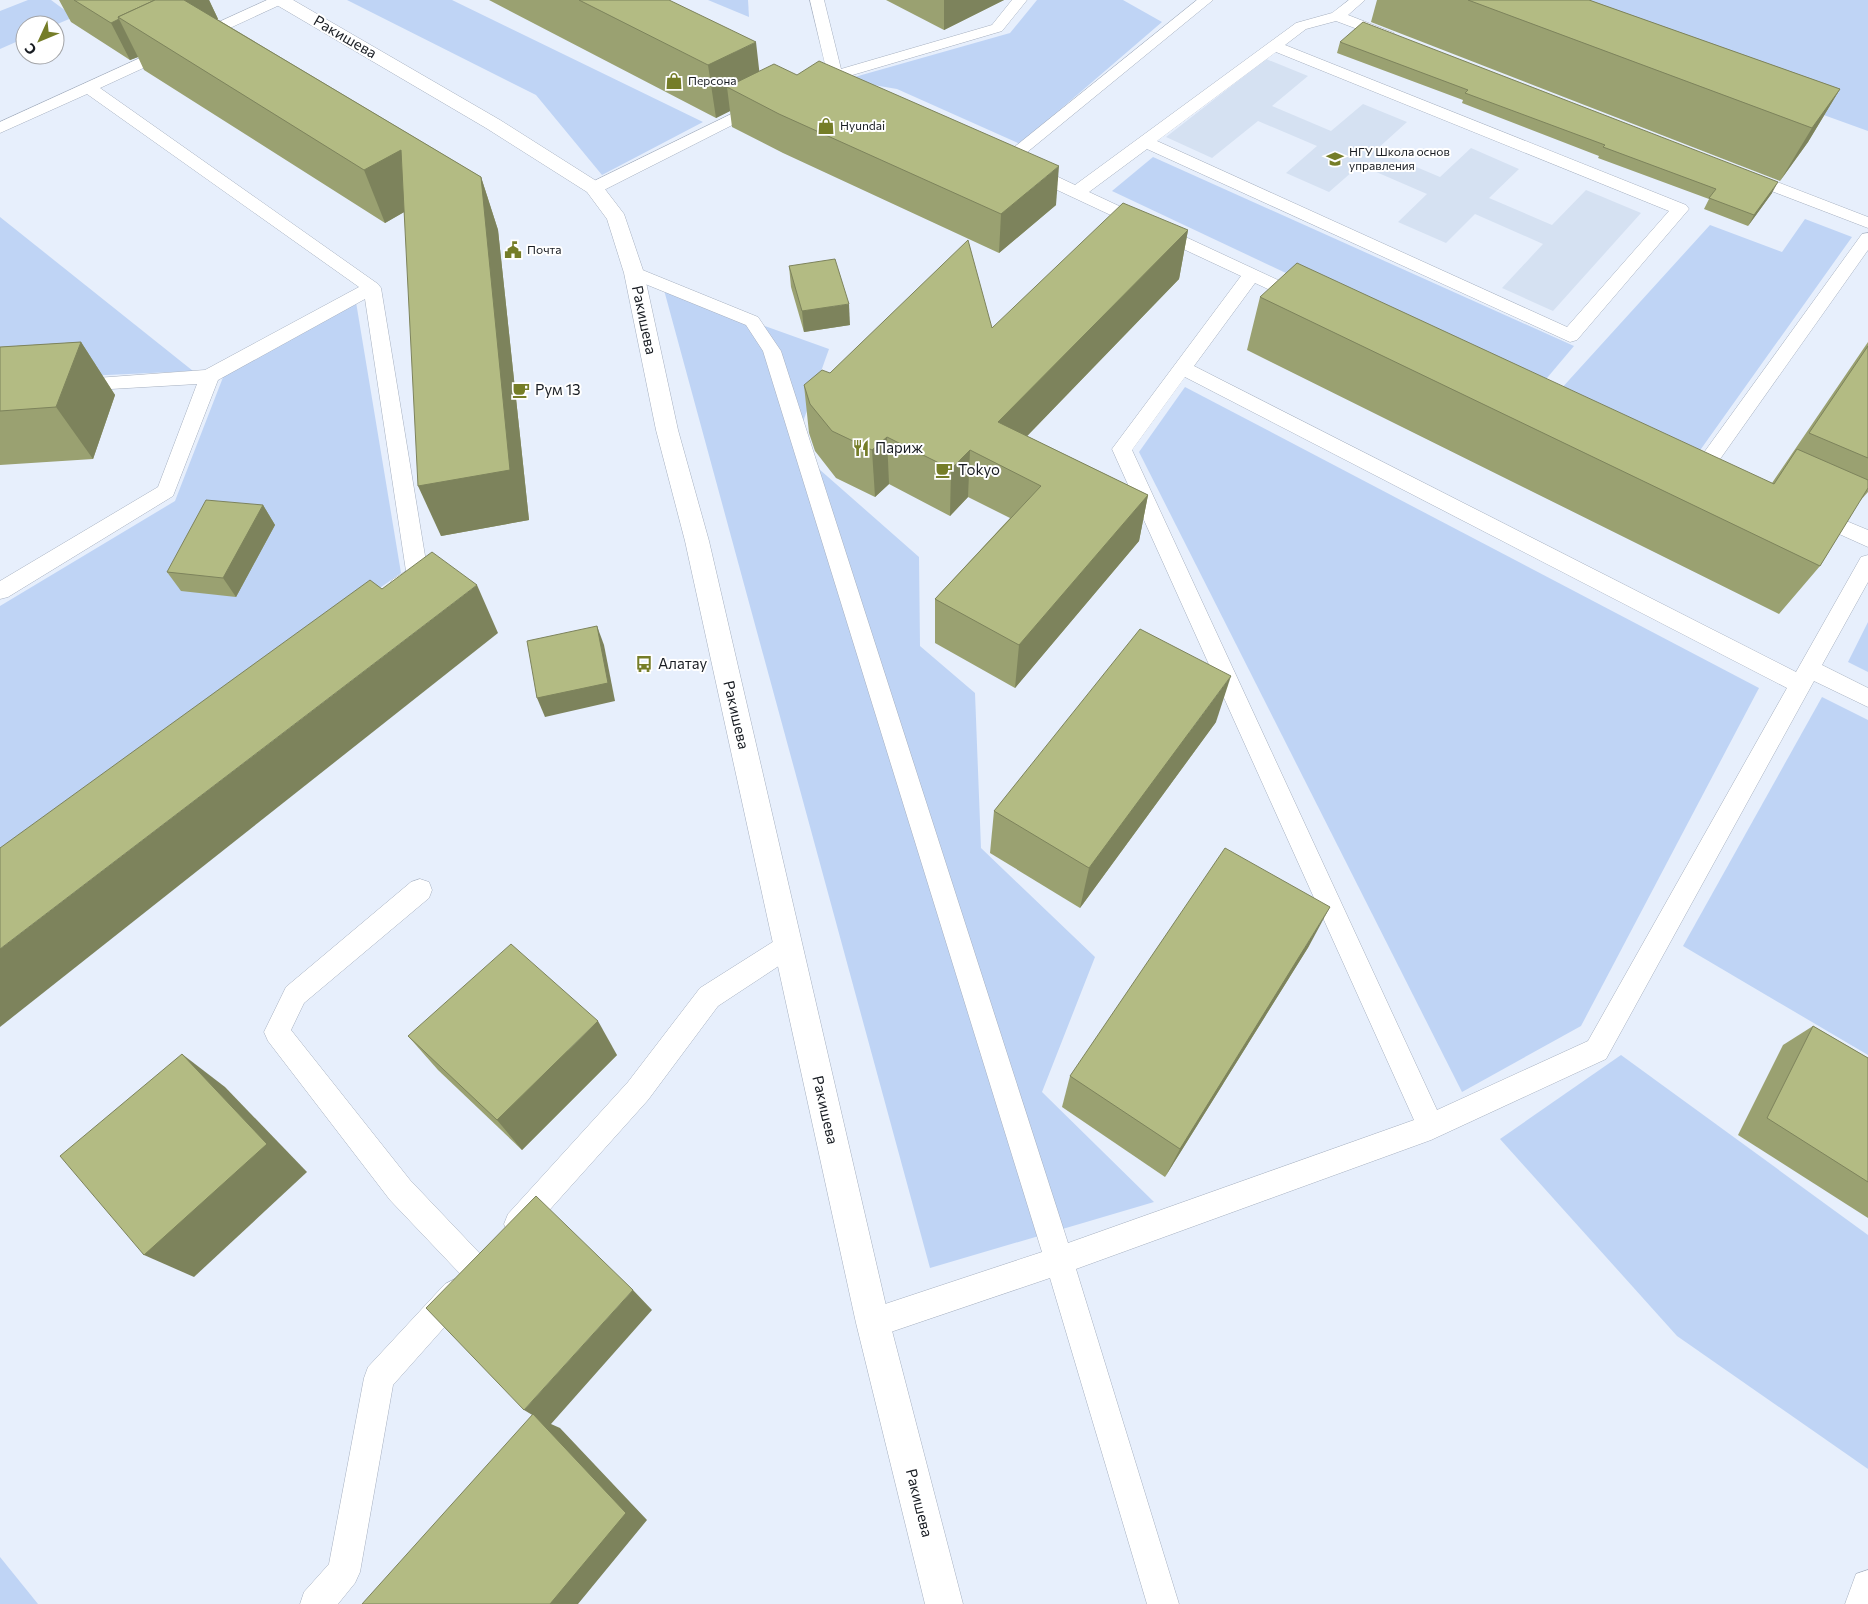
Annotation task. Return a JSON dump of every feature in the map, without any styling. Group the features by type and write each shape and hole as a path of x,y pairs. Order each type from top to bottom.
{"street":[{"name":"Ракишева","path":"280,0 493,124 594,188 617,218 634,273 667,430 697,541 873,1322 944,1604"}],"lane":[{"path":"0,128 12,115 89,88 280,0"},
{"path":"817,0 833,81"},
{"path":"796,86 833,81 997,28 1020,0"},
{"path":"1008,160 1206,0"},
{"path":"1077,192 1301,26 1338,16 1358,0"},
{"path":"1338,16 1403,41"},
{"path":"1146,142 1570,336 1680,209 1274,46"},
{"path":"89,88 372,288 417,574 385,597"},
{"path":"594,188 770,100"},
{"path":"990,152 1315,304"},
{"path":"1728,168 1868,222"},
{"path":"1676,473 1694,481 1715,469 1868,238"},
{"path":"634,273 752,320 772,351 1079,1325 1163,1604"},
{"path":"1252,274 1122,449 1431,1127"},
{"path":"57,386 192,379 210,376 372,288"},
{"path":"1183,368 1805,676 1868,698"},
{"path":"0,591 166,491 210,376"},
{"path":"1796,506 1868,539"},
{"path":"873,1322 1058,1262 1431,1127 1596,1050 1868,562"},
{"path":"420,890 294,995 277,1032 400,1190 476,1270"},
{"path":"316,1604 344,1572 379,1378 638,1091 709,997 788,946"},
{"path":"1861,1604 1868,1586"}],"shaded area":[{"path":"28,0 51,0 74,17 65,21 65,15 15,15 15,42 0,49 0,11"},
{"path":"347,0 452,0 703,122 602,175 536,95"},
{"path":"708,0 748,0 749,17"},
{"path":"1037,0 1123,0 1162,22 1020,144 897,89 844,80 1010,33"},
{"path":"1506,0 1868,0 1868,131"},
{"path":"1266,59 1308,76 1272,106 1331,131 1363,104 1407,122 1376,150 1440,177 1471,148 1519,169 1489,198 1552,225 1586,190 1641,213 1553,311 1502,288 1543,244 1475,214 1446,243 1398,222 1427,194 1360,165 1329,192 1286,173 1317,146 1258,121 1212,158 1166,137"},
{"path":"1153,157 1574,346 1536,391 1112,191"},
{"path":"0,217 193,371 0,380"},
{"path":"1805,219 1852,237 1691,463 1550,401 1710,225 1782,252"},
{"path":"664,290 829,349 794,447 919,557 920,646 975,693 981,848 1095,957 1042,1092 1154,1202 930,1268"},
{"path":"355,296 401,573 0,857 0,606 175,501 227,367"},
{"path":"1185,387 1759,688 1581,1026 1462,1092 1139,452"},
{"path":"1868,622 1868,672 1848,662"},
{"path":"1822,697 1868,720 1868,1055 1683,946"},
{"path":"1621,1055 1868,1235 1868,1469 1677,1336 1500,1139"},
{"path":"0,1557 38,1604 0,1604"}],"building":[{"path":"74,0 155,0 118,17 119,19 111,23"},
{"path":"155,0 184,0 481,177 510,470 418,486 401,150 364,170 118,17"},
{"path":"579,0 669,0 756,42 708,65"},
{"path":"1468,0 1589,0 1840,89 1812,128"},
{"path":"1363,22 1778,182 1754,215 1709,198 1716,189 1603,147 1605,145 1465,93 1468,90 1340,42"},
{"path":"819,61 1059,166 1001,214 779,114 727,87 774,64 797,75"},
{"path":"1123,203 1188,230 998,422 1148,495 1019,645 935,599 1041,486 970,450 951,469 887,437 872,450 832,431 810,404 804,385 822,370 830,373 968,240 992,328"},
{"path":"835,259 849,304 802,311 789,266"},
{"path":"1297,263 1774,484 1797,449 1868,480 1868,488 1820,566 1260,297"},
{"path":"81,342 56,407 0,411 0,347"},
{"path":"1868,346 1868,458 1809,433"},
{"path":"206,500 263,505 223,578 167,572"},
{"path":"432,552 477,585 0,949 0,848 370,580 382,589"},
{"path":"597,626 608,683 537,698 527,641"},
{"path":"1140,629 1231,676 1089,868 994,811"},
{"path":"1225,848 1330,907 1180,1149 1070,1076"},
{"path":"511,944 598,1021 497,1120 408,1036"},
{"path":"1813,1026 1868,1058 1868,1182 1767,1118"},
{"path":"182,1054 267,1144 144,1255 60,1156"},
{"path":"536,1196 633,1290 524,1410 426,1308"},
{"path":"533,1414 626,1513 550,1604 362,1604"}],"place":[{"name":"Персона","path":"674,81"},
{"name":"Hyundai","path":"826,126"},
{"name":"НГУ Школа основ управления","path":"1335,159"},
{"name":"Почта","path":"513,250"},
{"name":"Рум 13","path":"521,390"},
{"name":"Париж","path":"861,448"},
{"name":"Tokyo","path":"944,470"},
{"name":"Алатау","path":"644,664"}]}
